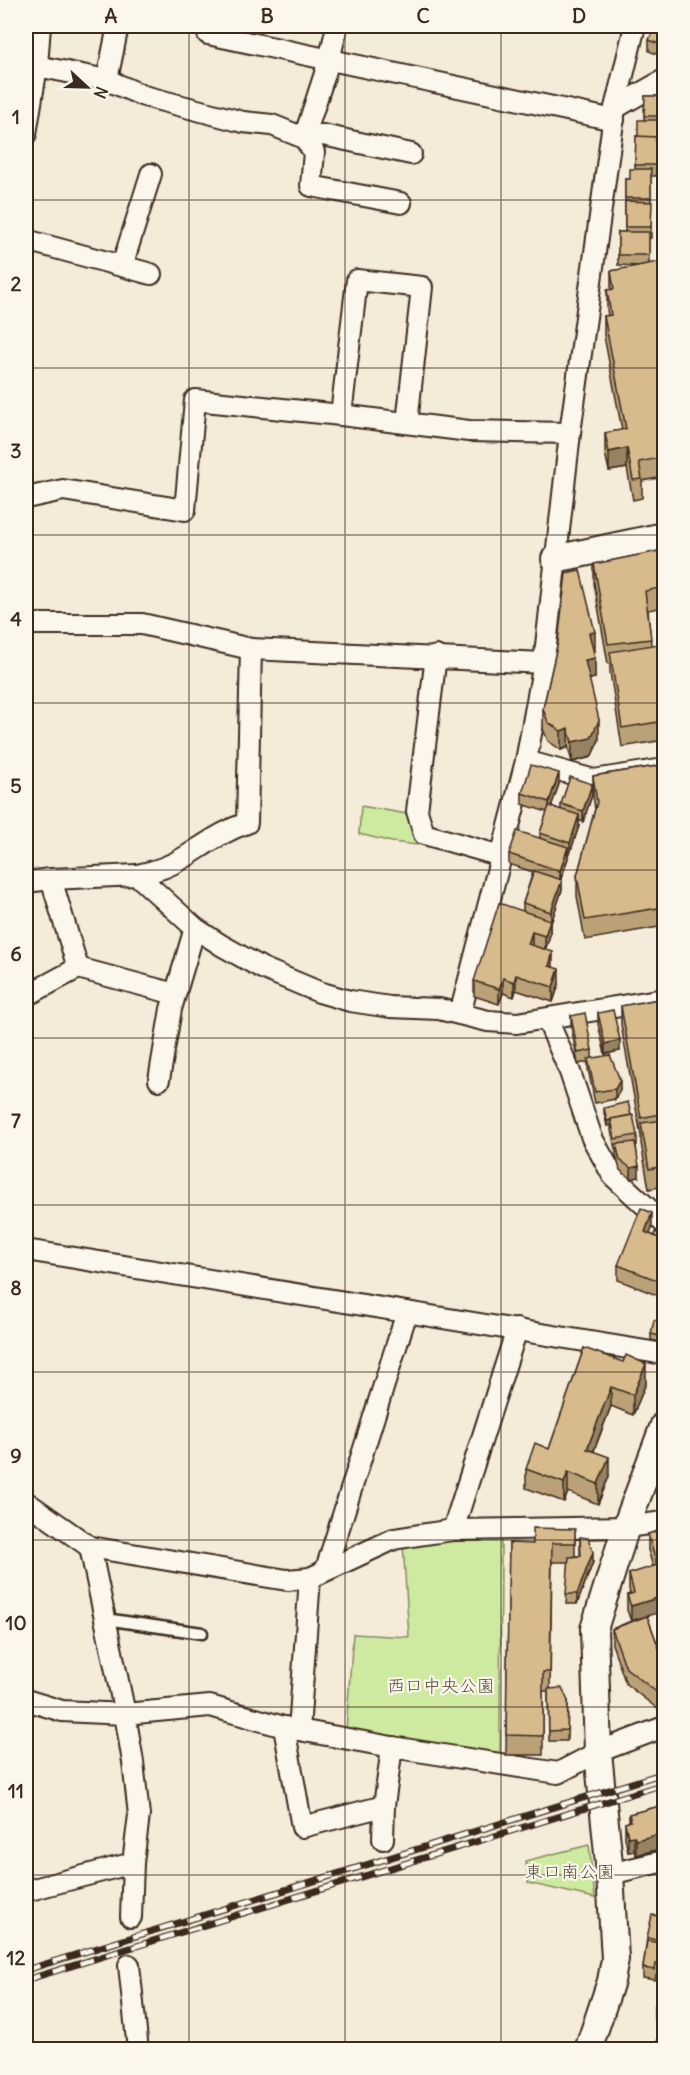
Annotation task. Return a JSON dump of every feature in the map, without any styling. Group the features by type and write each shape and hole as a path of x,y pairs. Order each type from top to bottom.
{"street":[{"path":"26,134 37,66 40,26"},
{"path":"107,80 118,26"},
{"path":"210,26 208,34 329,61 615,114 664,80"},
{"path":"304,138 329,61 337,26"},
{"path":"460,1014 526,761 544,663 570,433 615,114 635,26"},
{"path":"37,66 107,80 144,96 243,122 272,125 304,138 323,135 411,154"},
{"path":"304,138 314,152 311,186 401,203"},
{"path":"122,266 151,174"},
{"path":"26,240 151,274"},
{"path":"341,415 357,280 422,287 407,423"},
{"path":"26,498 63,490 185,510 195,400 469,431 570,433"},
{"path":"555,559 664,536"},
{"path":"26,624 142,624 251,649 436,656 544,663"},
{"path":"26,882 137,875 152,872 183,858 228,829 247,823 251,649"},
{"path":"436,656 417,811 424,834 501,856"},
{"path":"526,761 594,780 664,769"},
{"path":"137,875 195,928 262,968 319,992 350,1001 390,1007 440,1010 488,1021 517,1023 664,999"},
{"path":"51,879 78,968"},
{"path":"159,1080 175,994 195,928"},
{"path":"26,996 78,968 175,994"},
{"path":"547,1019 570,1072 592,1138 613,1176 664,1223"},
{"path":"26,1250 664,1354"},
{"path":"384,1806 302,1827 291,1729 318,1573 407,1312"},
{"path":"453,1530 517,1329"},
{"path":"588,2049 611,1981 615,1959 610,1874 598,1752 594,1629 626,1527 664,1425"},
{"path":"26,1502 90,1547 287,1580 318,1573 394,1539 453,1530 626,1527 664,1522"},
{"path":"90,1547 125,1714 139,1815 133,1863 131,1917"},
{"path":"26,1700 62,1711 125,1714 210,1706 291,1729 558,1773 598,1752 664,1727"},
{"path":"383,1839 384,1806 392,1747"},
{"path":"610,1874 664,1861"},
{"path":"26,1891 133,1863"},
{"path":"129,1965 138,2049"}],"lane":[{"path":"105,1619 202,1632"}],"green space":[{"path":"361,806 407,814 412,832 418,836 417,845 359,834"},
{"name":"西口中央公園","path":"501,1536 500,1753 346,1730 353,1634 409,1637 403,1543 453,1537"},
{"name":"東口南公園","path":"589,1845 595,1898 528,1883 529,1877 525,1861"}],"building":[{"path":"655,26 664,26 664,46 649,40"},
{"path":"645,96 660,96 660,116 644,116"},
{"path":"638,120 658,120 658,138 638,137"},
{"path":"636,136 656,137 656,165 635,165"},
{"path":"630,169 651,169 651,198 625,198 625,179 630,179"},
{"path":"625,201 652,202 651,227 625,227"},
{"path":"618,232 649,232 649,255 618,255"},
{"path":"658,262 661,280 664,280 664,457 639,462 642,479 633,480 627,448 609,452 605,433 626,429 604,316 611,315 607,290 614,289 611,271"},
{"path":"664,550 664,587 645,591 651,639 608,644 594,564"},
{"path":"580,570 595,632 589,633 595,658 585,660 599,720 591,738 572,742 568,728 561,731 548,722 543,709 558,642 566,573"},
{"path":"658,644 664,673 664,721 622,728 610,652"},
{"path":"531,765 559,773 549,802 522,793"},
{"path":"664,765 664,907 585,920 577,876 597,802 593,776"},
{"path":"570,777 592,784 583,811 561,804"},
{"path":"549,806 579,815 570,843 540,833"},
{"path":"517,831 568,847 560,871 509,854"},
{"path":"534,871 562,880 551,912 523,903"},
{"path":"499,903 550,920 545,936 532,932 528,944 553,952 549,966 559,969 553,987 516,975 514,982 503,978 499,989 474,981"},
{"path":"664,998 664,1113 641,1118 621,1006"},
{"path":"613,1010 620,1040 605,1044 598,1013"},
{"path":"585,1013 592,1050 578,1053 571,1016"},
{"path":"610,1055 620,1080 615,1089 595,1092 588,1059"},
{"path":"628,1102 631,1115 607,1121 604,1108"},
{"path":"633,1115 637,1135 615,1139 611,1119"},
{"path":"664,1120 664,1166 649,1169 641,1123"},
{"path":"635,1142 639,1166 631,1168 620,1160 616,1144"},
{"path":"641,1208 652,1213 645,1232 664,1240 664,1283 618,1265"},
{"path":"655,1232 664,1236 664,1240 654,1236"},
{"path":"654,1320 664,1322 664,1337 651,1334"},
{"path":"584,1348 623,1362 626,1355 646,1364 633,1395 611,1387 587,1449 609,1457 598,1484 568,1472 564,1483 526,1469 535,1443 549,1449"},
{"path":"533,1528 575,1529 575,1543 552,1543 550,1672 543,1672 543,1736 506,1735 509,1543 533,1544"},
{"path":"664,1529 664,1596 631,1606 627,1595 634,1593 629,1574 657,1565 648,1534"},
{"path":"580,1537 588,1538 593,1552 577,1594 566,1594 569,1557 581,1556"},
{"path":"647,1616 664,1662 664,1692 659,1694 626,1668 612,1629"},
{"path":"562,1688 568,1701 567,1730 549,1731 548,1689"},
{"path":"664,1805 664,1833 636,1840 634,1836 628,1837 625,1823 631,1821 629,1814"},
{"path":"652,1915 664,1917 664,1941 647,1938"},
{"path":"647,1941 664,1943 664,1966 656,1964 655,1970 643,1968"},
{"path":"662,1988 664,1989 664,2012 654,2008"},
{"path":"664,2019 664,2045 657,2042"},
{"path":"652,2043 664,2047 664,2049 650,2049"}],"railway":[{"path":"26,1970 664,1773"},
{"path":"26,1980 664,1784"}]}
